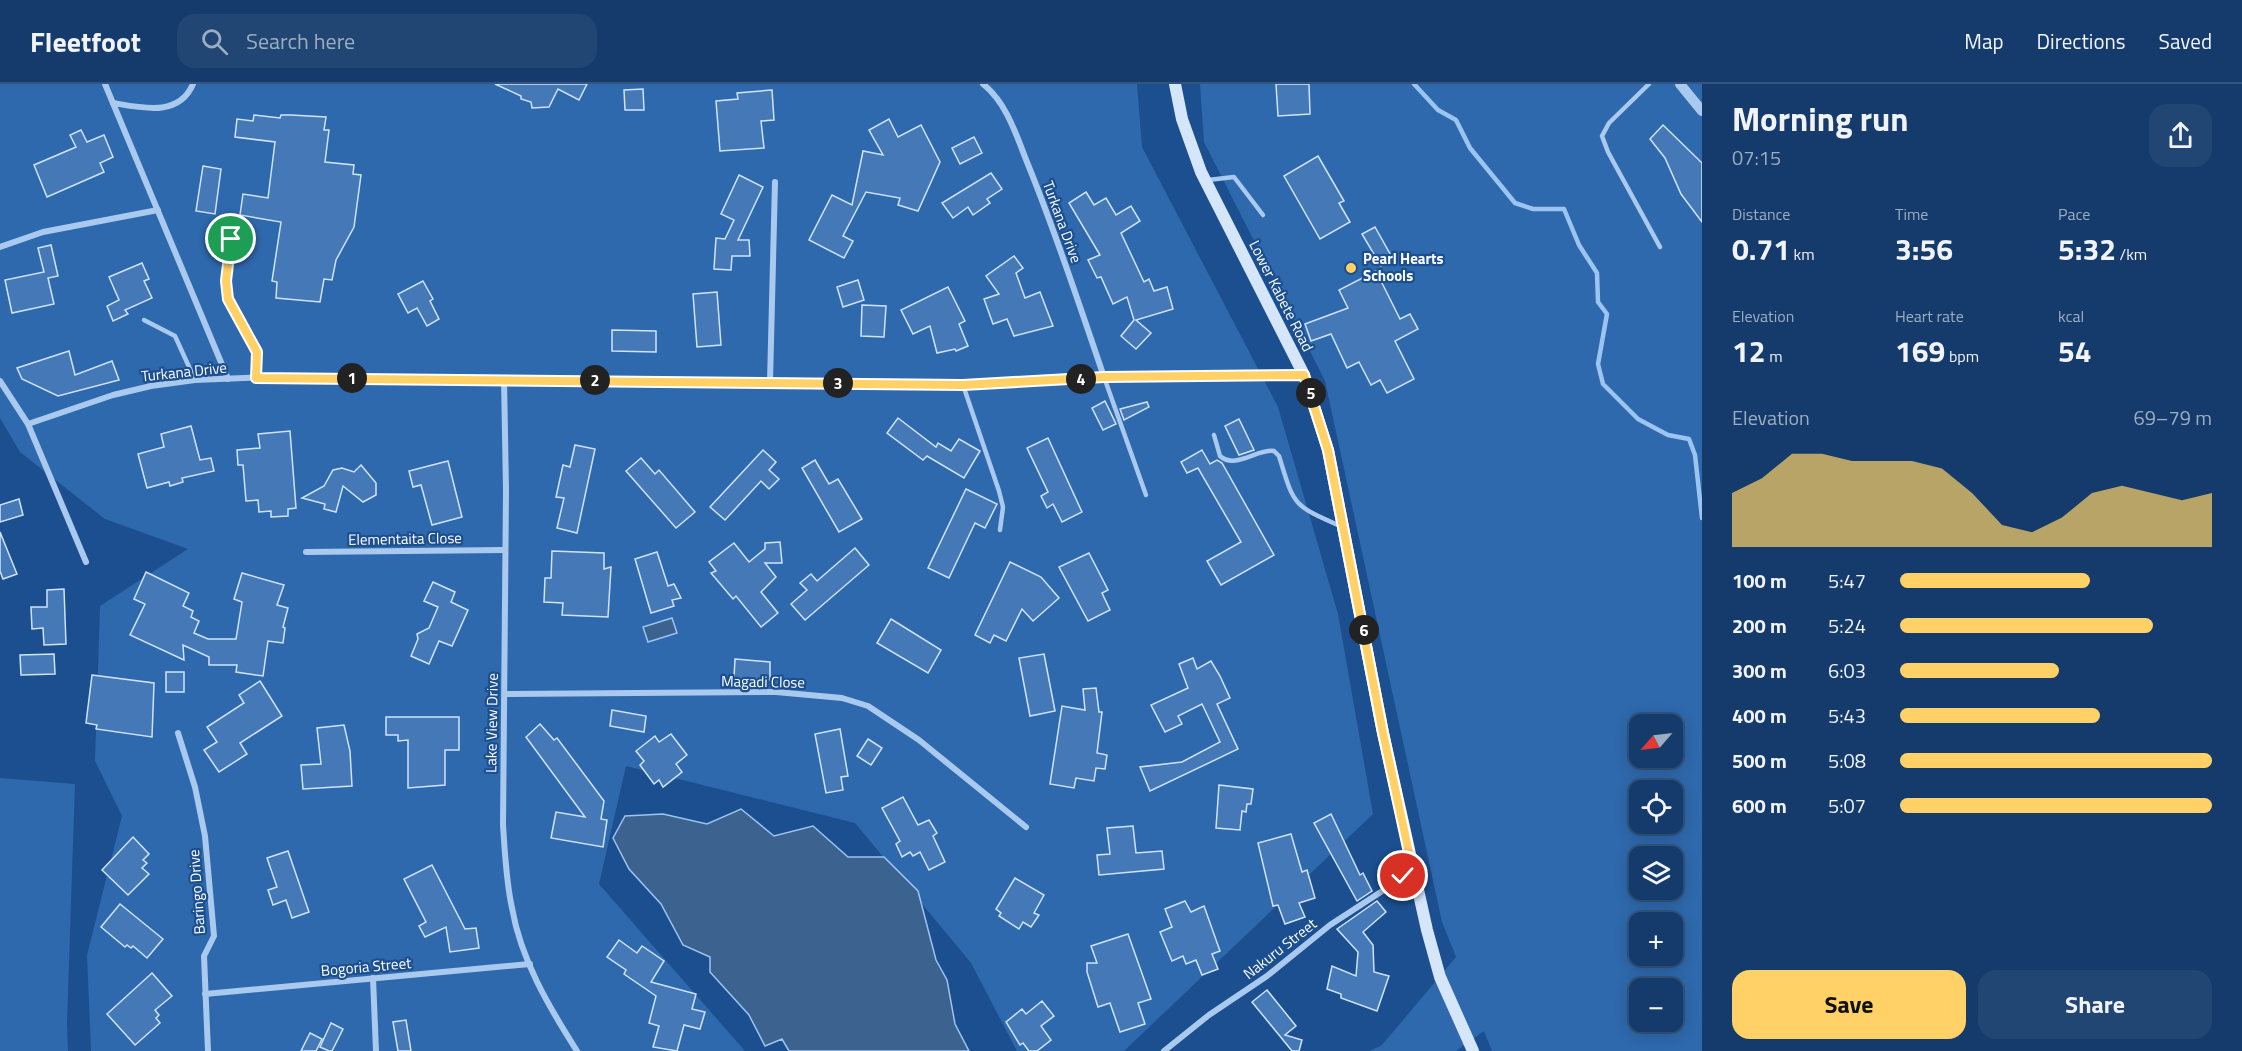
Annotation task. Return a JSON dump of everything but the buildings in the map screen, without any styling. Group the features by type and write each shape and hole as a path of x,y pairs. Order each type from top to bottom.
{"main road":[{"name":"Lower Kabete Road","path":"1175,84 1182,119 1205,180 1304,375 1326,442 1383,733 1413,871 1440,977 1473,1051"}],"street":[{"path":"105,84 228,379"},
{"path":"113,104 155,109 166,108 188,96 193,84"},
{"name":"Turkana Drive","path":"983,84 992,92 1006,112 1045,206 1104,377"},
{"path":"1680,84 1702,111"},
{"path":"770,382 775,182"},
{"path":"0,247 43,232 159,210"},
{"name":"Turkana Drive","path":"28,424 113,395 195,380 256,378 504,379 963,385 1104,377 1304,375"},
{"name":"Lake View Drive","path":"504,379 503,825 507,872 512,909 530,964 544,997 577,1051"},
{"path":"0,381 28,424 86,562"},
{"name":"Elementaita Close","path":"306,552 504,550"},
{"name":"Magadi Close","path":"504,694 776,692 842,698 868,706 919,740 1026,827"},
{"name":"Baringo Drive","path":"178,734 195,788 205,836 214,936 204,956 208,1051"},
{"name":"Nakuru Street","path":"1164,1051 1209,1015 1267,976 1330,925 1413,871"},
{"name":"Bogoria Street","path":"205,994 530,964"},
{"path":"373,978 376,1051"}],"lane":[{"path":"1649,84 1609,123 1602,136 1608,152 1660,246"},
{"path":"1205,180 1234,177 1263,215"},
{"path":"231,239 226,281 228,299 257,352 256,378"},
{"path":"144,320 175,336 195,380"},
{"path":"1104,377 1146,495"},
{"path":"963,385 999,491 1003,507 1000,530"},
{"path":"1214,435 1223,459 1254,457 1268,450 1274,451 1279,456 1292,499 1299,507 1344,528"}],"shaded area":[{"path":"0,84 1137,84 1142,147 1278,407 1338,614 1373,814 1124,1051 1017,1051 971,963 855,823 626,766 599,884 745,1051 91,1051 87,955 122,816 95,761 100,606 188,549 105,519 20,452 0,418"},
{"path":"1200,84 1702,84 1702,1051 1492,1051 1484,1031 1456,1051 1370,1051 1382,1045 1456,957 1442,922 1325,381 1204,142"},
{"path":"672,618 677,633 648,642 643,627"},
{"path":"0,778 75,784 68,1051 0,1051"},
{"path":"741,809 774,836 813,826 848,857 884,857 918,891 936,960 947,980 955,1024 969,1051 789,1051 782,1039 765,1046 749,1015 710,972 710,957 683,945 661,904 629,869 613,838 625,816 663,814 707,824"}],"waterway":[{"path":"1414,84 1438,110 1456,120 1470,148 1515,203 1533,209 1564,209 1579,245 1597,273 1598,302 1607,314 1598,364 1603,384 1638,419 1668,435 1689,439 1695,455 1702,518"}],"place":[{"name":"Pearl Hearts Schools","path":"1351,268"}],"route":[{"path":"231,239 226,281 228,299 257,352 256,378 963,385 1104,377 1304,375 1328,450 1383,733 1413,871 1403,876"}]}
